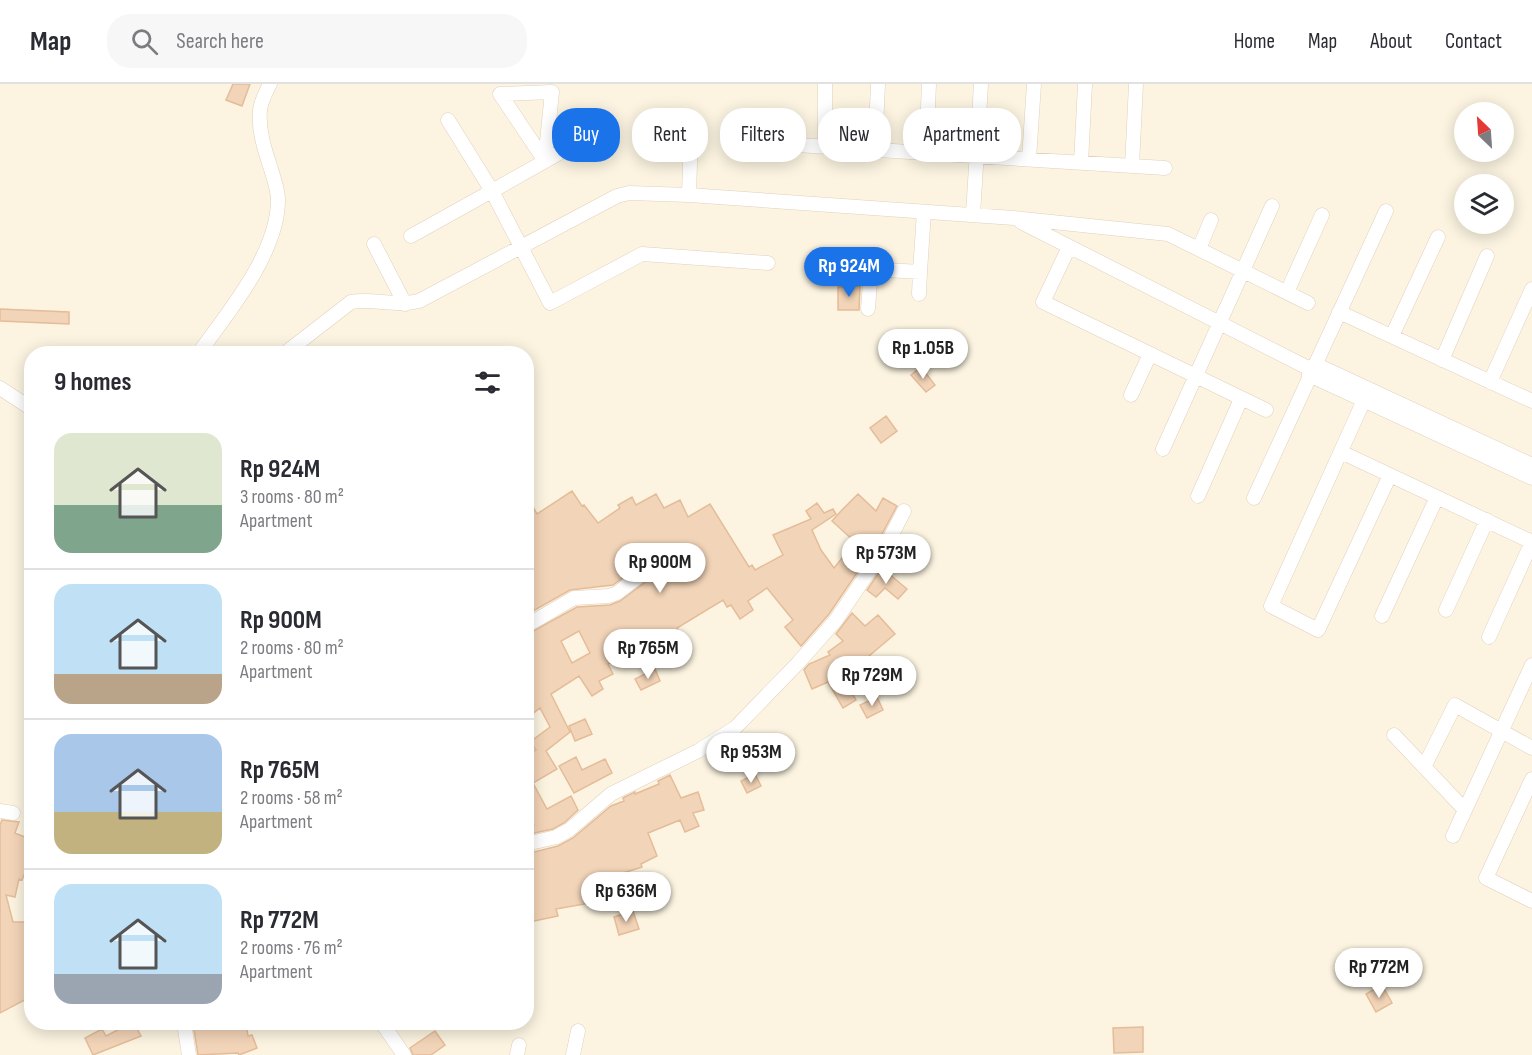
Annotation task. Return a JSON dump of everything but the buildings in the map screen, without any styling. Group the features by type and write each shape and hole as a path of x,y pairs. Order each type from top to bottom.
{"street":[{"path":"204,346 252,277 273,233 278,202 277,191 260,123 260,108 270,84"},
{"path":"825,84 825,108"},
{"path":"877,108 878,84"},
{"path":"928,108 929,84"},
{"path":"979,108 981,84"},
{"path":"1029,159 1034,84"},
{"path":"1081,163 1085,84"},
{"path":"1132,166 1136,84"},
{"path":"552,88 544,161 500,94 552,88"},
{"path":"448,120 492,191 550,303 642,254 768,263"},
{"path":"411,236 552,157"},
{"path":"1021,159 1165,168"},
{"path":"689,195 690,162"},
{"path":"973,216 976,162"},
{"path":"294,346 351,302 405,304 419,301 622,194 689,195 1014,218 1168,234 1308,303"},
{"path":"1162,448 1272,206"},
{"path":"919,294 924,212"},
{"path":"1254,498 1386,212"},
{"path":"1287,292 1322,215"},
{"path":"1014,218 1312,369 1532,465"},
{"path":"1199,249 1211,220"},
{"path":"1392,336 1438,237"},
{"path":"374,244 405,304"},
{"path":"1069,247 1043,302 1266,410"},
{"path":"1442,360 1487,256"},
{"path":"818,266 920,272"},
{"path":"868,309 871,269"},
{"path":"1490,382 1532,289"},
{"path":"1339,312 1532,401"},
{"path":"1131,395 1150,354"},
{"path":"1312,369 1364,400 1532,478"},
{"path":"0,388 24,404"},
{"path":"1198,496 1241,399"},
{"path":"1364,400 1271,606 1318,630 1390,475"},
{"path":"1341,452 1532,542 1489,637"},
{"path":"1382,616 1437,497"},
{"path":"534,842 556,837 569,830 611,794 689,756 735,728 836,620 886,546 904,511"},
{"path":"1446,610 1486,520"},
{"path":"534,621 574,598 609,596 617,593 671,552"},
{"path":"1453,836 1532,665"},
{"path":"1424,766 1455,705 1532,748"},
{"path":"1394,735 1465,810"},
{"path":"1532,779 1486,878 1532,901"},
{"path":"185,1030 189,1055"},
{"path":"387,1030 404,1055"},
{"path":"573,1055 578,1031"}]}
